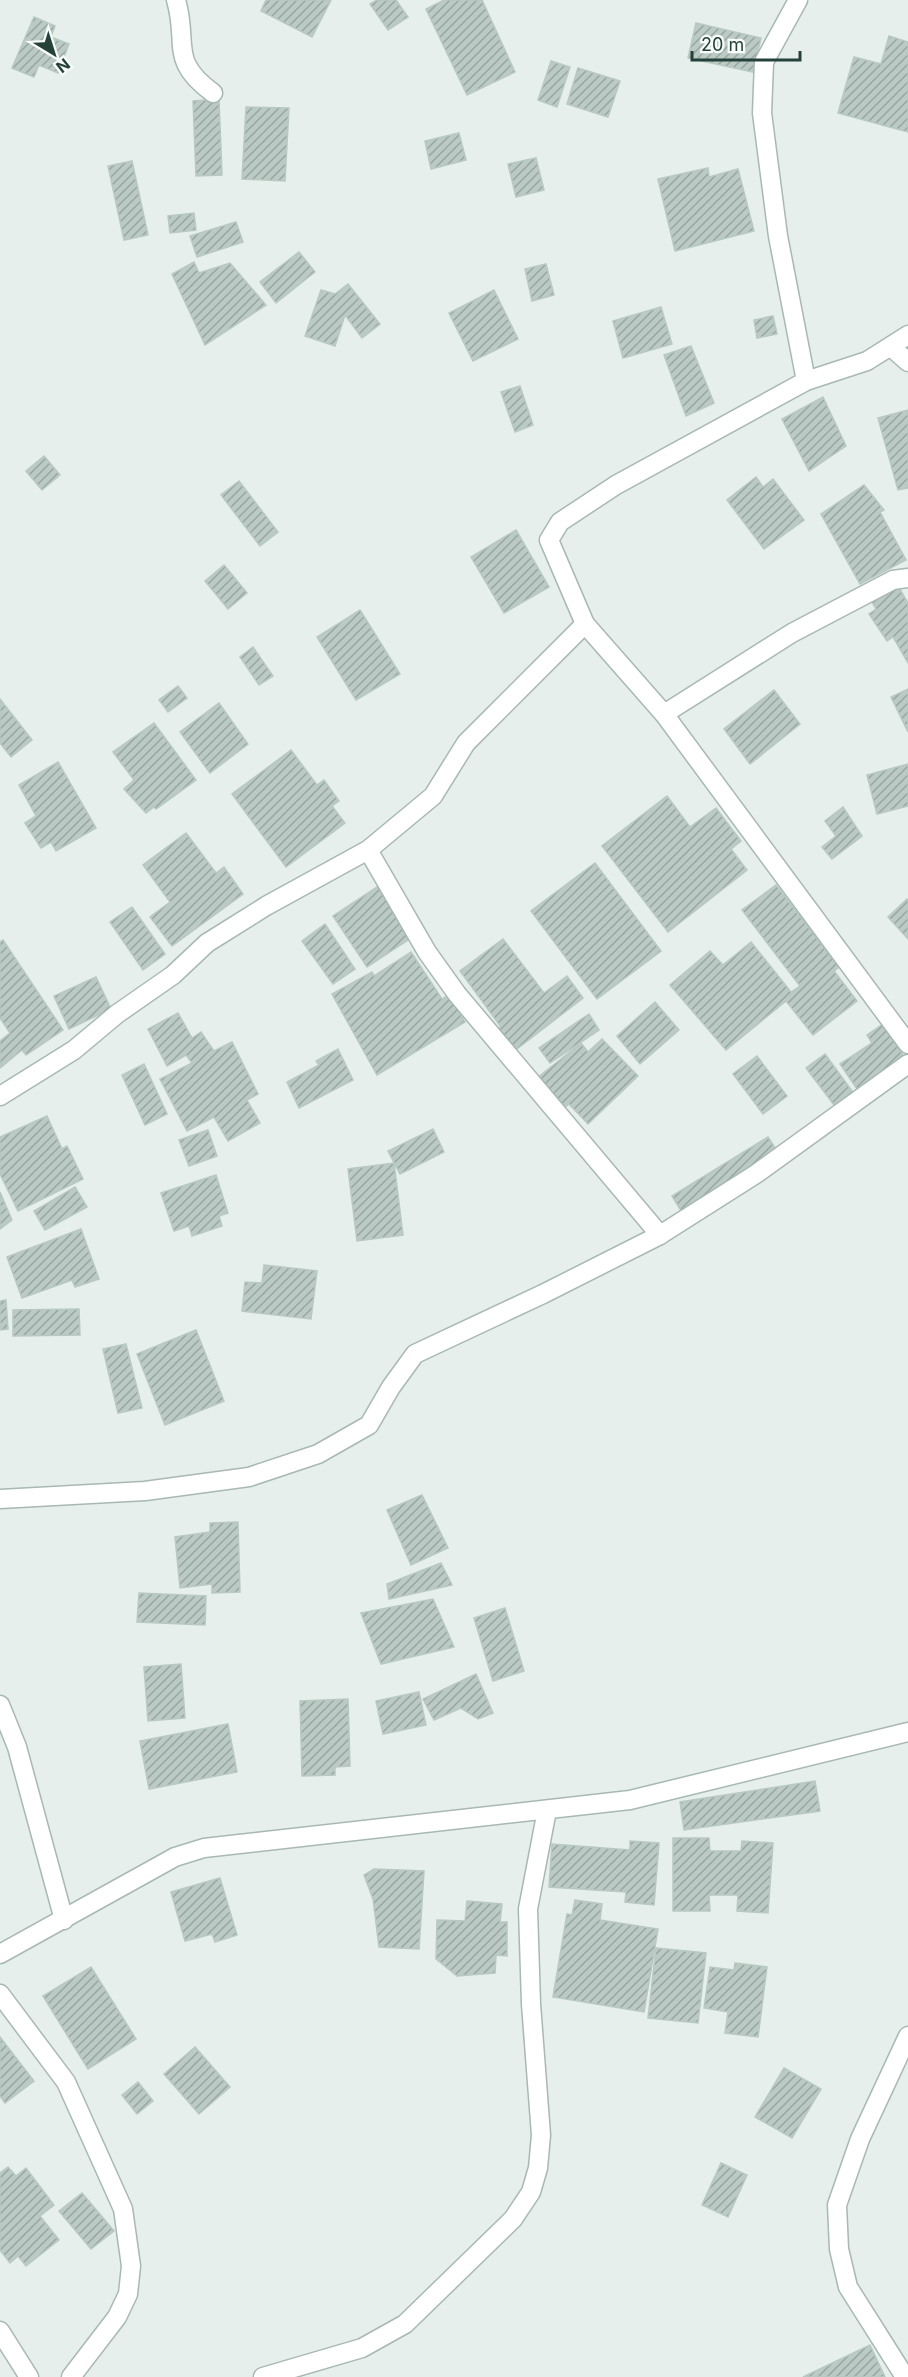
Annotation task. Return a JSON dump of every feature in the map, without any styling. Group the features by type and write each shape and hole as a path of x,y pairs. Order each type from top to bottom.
{"street":[{"path":"176,0 180,14 185,65 196,80 213,93"},
{"path":"798,0 764,62 762,113 778,236 806,381"},
{"path":"908,335 867,361 806,381 591,500 555,528 549,540 585,624 664,714 908,1044"},
{"path":"891,347 908,362"},
{"path":"664,714 792,633 893,580 908,578"},
{"path":"0,1096 74,1050 117,1014 173,975 207,943 266,906 368,850 433,796 466,743 585,624"},
{"path":"368,850 427,952 457,994 660,1234"},
{"path":"0,1499 145,1491 249,1477 318,1454 369,1425 391,1387 415,1354 660,1234 756,1173 908,1065"},
{"path":"0,1705 17,1747 64,1920"},
{"path":"0,1954 175,1857 204,1848 630,1800 908,1732"},
{"path":"263,2377 362,2348 405,2324 513,2219 531,2192 538,2168 541,2135 531,2004 528,1909 547,1810"},
{"path":"0,1994 66,2082 123,2209 131,2266 128,2294 117,2317 71,2377"},
{"path":"905,2377 848,2287 839,2249 837,2205 860,2139 908,2036"},
{"path":"0,2331 29,2377"}],"building":[{"path":"266,0 331,0 312,37 261,11"},
{"path":"377,0 396,0 408,17 388,30 370,4"},
{"path":"444,0 482,0 515,72 467,95 426,9"},
{"path":"34,17 55,26 51,37 69,44 58,73 39,65 34,77 12,68"},
{"path":"696,23 761,38 753,72 688,58"},
{"path":"889,36 908,42 908,132 838,113 854,57 881,64"},
{"path":"551,61 570,67 557,107 538,100"},
{"path":"578,68 620,81 608,117 567,104"},
{"path":"219,99 222,175 196,176 193,101"},
{"path":"246,107 289,108 285,181 242,179"},
{"path":"459,133 466,160 431,169 425,141"},
{"path":"536,158 544,190 516,197 508,164"},
{"path":"132,161 148,235 124,240 108,166"},
{"path":"708,168 709,177 738,169 754,231 675,251 658,179"},
{"path":"194,213 196,230 170,233 168,216"},
{"path":"236,222 243,242 197,257 190,236"},
{"path":"299,252 315,272 276,303 260,282"},
{"path":"194,262 199,273 230,263 266,305 205,345 172,274"},
{"path":"546,264 554,295 532,301 525,269"},
{"path":"348,284 380,324 362,338 345,315 335,346 305,336 321,290 335,294"},
{"path":"494,290 518,339 473,361 449,313"},
{"path":"661,307 672,344 623,358 613,321"},
{"path":"773,316 777,334 757,338 754,320"},
{"path":"691,346 714,403 686,416 664,355"},
{"path":"520,386 533,425 515,432 501,392"},
{"path":"823,397 846,446 809,471 782,419"},
{"path":"908,410 908,488 898,490 878,418"},
{"path":"44,456 60,475 42,490 26,471"},
{"path":"756,477 763,487 773,479 804,520 764,549 727,500"},
{"path":"239,481 278,532 260,546 221,495"},
{"path":"864,485 884,510 880,512 906,560 860,584 821,514"},
{"path":"516,530 549,587 504,613 471,557"},
{"path":"224,565 247,593 228,609 205,581"},
{"path":"898,586 908,603 908,663 893,637 887,641 869,614 876,609 872,602"},
{"path":"360,610 400,674 356,700 317,637"},
{"path":"253,647 273,676 259,685 240,657"},
{"path":"178,686 187,698 168,712 159,700"},
{"path":"908,689 908,732 891,697"},
{"path":"774,690 800,724 750,764 724,729"},
{"path":"0,699 32,740 11,757 0,743"},
{"path":"219,703 248,744 210,773 180,732"},
{"path":"154,723 196,780 156,809 154,807 146,813 124,789 134,780 113,752"},
{"path":"291,750 317,785 324,780 339,801 332,806 345,823 286,867 232,794"},
{"path":"58,762 96,828 56,851 51,842 41,848 25,823 36,816 19,785"},
{"path":"908,764 908,806 877,814 867,775"},
{"path":"667,796 690,827 716,808 741,841 731,849 747,870 668,932 602,846"},
{"path":"843,807 862,836 832,859 822,847 836,836 825,821"},
{"path":"186,833 216,873 224,867 243,894 172,946 150,917 170,902 143,865"},
{"path":"595,863 661,951 597,999 531,911"},
{"path":"380,885 414,936 367,967 333,916"},
{"path":"776,885 839,967 834,971 857,1001 813,1035 786,1001 726,1050 670,985 710,951 723,965 751,942 791,992 800,986 742,910"},
{"path":"908,900 908,939 888,917"},
{"path":"132,907 165,954 143,970 110,922"},
{"path":"325,924 355,969 333,984 302,941"},
{"path":"503,939 544,993 567,976 583,998 513,1052 496,1030 501,1027 460,971"},
{"path":"3,940 63,1030 26,1055 22,1050 0,1068 0,1041 10,1033 0,1018 0,942"},
{"path":"411,952 442,999 449,995 465,1022 377,1075 332,994 372,972 374,976"},
{"path":"96,977 111,1009 69,1029 54,996"},
{"path":"655,1002 679,1030 640,1064 617,1036"},
{"path":"178,1013 192,1038 201,1032 214,1051 232,1042 258,1094 247,1100 260,1123 228,1141 214,1117 187,1131 160,1079 192,1063 186,1055 167,1066 148,1029"},
{"path":"589,1014 599,1030 550,1063 539,1048"},
{"path":"883,1024 906,1060 859,1092 840,1064 872,1043 867,1035"},
{"path":"602,1039 638,1076 588,1124 569,1104 562,1110 537,1078 581,1043 588,1052"},
{"path":"338,1049 353,1080 299,1108 287,1082 319,1065 316,1061"},
{"path":"825,1054 855,1095 837,1109 806,1068"},
{"path":"757,1056 787,1096 763,1114 733,1074"},
{"path":"144,1064 167,1114 145,1125 122,1075"},
{"path":"47,1116 62,1149 67,1146 83,1179 18,1211 0,1174 0,1137"},
{"path":"433,1129 444,1152 400,1174 388,1151"},
{"path":"208,1130 217,1156 189,1166 179,1140"},
{"path":"768,1137 779,1154 683,1214 672,1196"},
{"path":"394,1163 403,1235 357,1241 348,1169"},
{"path":"216,1175 228,1213 219,1216 222,1226 192,1236 189,1226 174,1231 161,1193"},
{"path":"75,1187 87,1207 45,1230 34,1211"},
{"path":"0,1192 12,1220 0,1229"},
{"path":"81,1229 99,1279 75,1287 72,1280 22,1298 7,1257"},
{"path":"264,1265 317,1271 311,1319 242,1311 245,1282 262,1283"},
{"path":"6,1300 8,1329 0,1330 0,1301"},
{"path":"79,1309 80,1335 13,1336 13,1310"},
{"path":"196,1330 224,1401 165,1425 137,1354"},
{"path":"126,1344 142,1408 118,1413 103,1349"},
{"path":"422,1495 448,1548 411,1565 387,1510"},
{"path":"238,1522 240,1592 212,1593 212,1584 180,1588 175,1537 210,1532 210,1523"},
{"path":"441,1563 452,1585 389,1599 387,1584"},
{"path":"139,1593 206,1596 205,1625 137,1622"},
{"path":"433,1599 454,1647 381,1664 361,1613"},
{"path":"505,1608 524,1671 493,1681 474,1618"},
{"path":"181,1664 185,1718 148,1721 144,1667"},
{"path":"476,1674 493,1713 478,1719 461,1708 434,1720 423,1699"},
{"path":"419,1692 426,1725 383,1734 376,1701"},
{"path":"348,1699 350,1766 335,1767 335,1775 302,1776 300,1701"},
{"path":"228,1724 237,1772 149,1789 140,1741"},
{"path":"815,1781 820,1811 684,1830 680,1802"},
{"path":"673,1838 709,1838 710,1851 741,1851 742,1841 773,1843 768,1913 737,1911 738,1895 709,1895 710,1911 673,1911"},
{"path":"630,1841 659,1843 654,1905 625,1902 626,1892 549,1887 552,1844 630,1850"},
{"path":"374,1869 424,1871 419,1949 379,1947 373,1899 364,1875"},
{"path":"220,1878 237,1935 215,1942 212,1934 185,1941 171,1892"},
{"path":"575,1900 602,1904 600,1920 658,1929 644,2012 553,1997 567,1914 572,1915"},
{"path":"467,1901 502,1904 500,1922 507,1922 507,1956 496,1955 495,1973 457,1976 436,1959 437,1920 465,1921"},
{"path":"656,1948 706,1953 698,2023 648,2018"},
{"path":"735,1963 767,1967 758,2037 725,2033 728,2012 704,2008 710,1967 734,1970"},
{"path":"91,1967 136,2039 88,2069 43,1996"},
{"path":"0,2037 34,2081 5,2103 0,2096"},
{"path":"195,2047 230,2087 199,2114 164,2074"},
{"path":"784,2068 821,2089 792,2138 755,2117"},
{"path":"138,2082 153,2101 137,2114 122,2095"},
{"path":"721,2163 747,2175 728,2217 702,2205"},
{"path":"8,2167 16,2176 26,2168 54,2205 40,2216 59,2240 26,2266 18,2256 10,2263 0,2250 0,2173"},
{"path":"82,2193 114,2231 91,2249 59,2211"},
{"path":"870,2345 885,2377 803,2377"}]}
